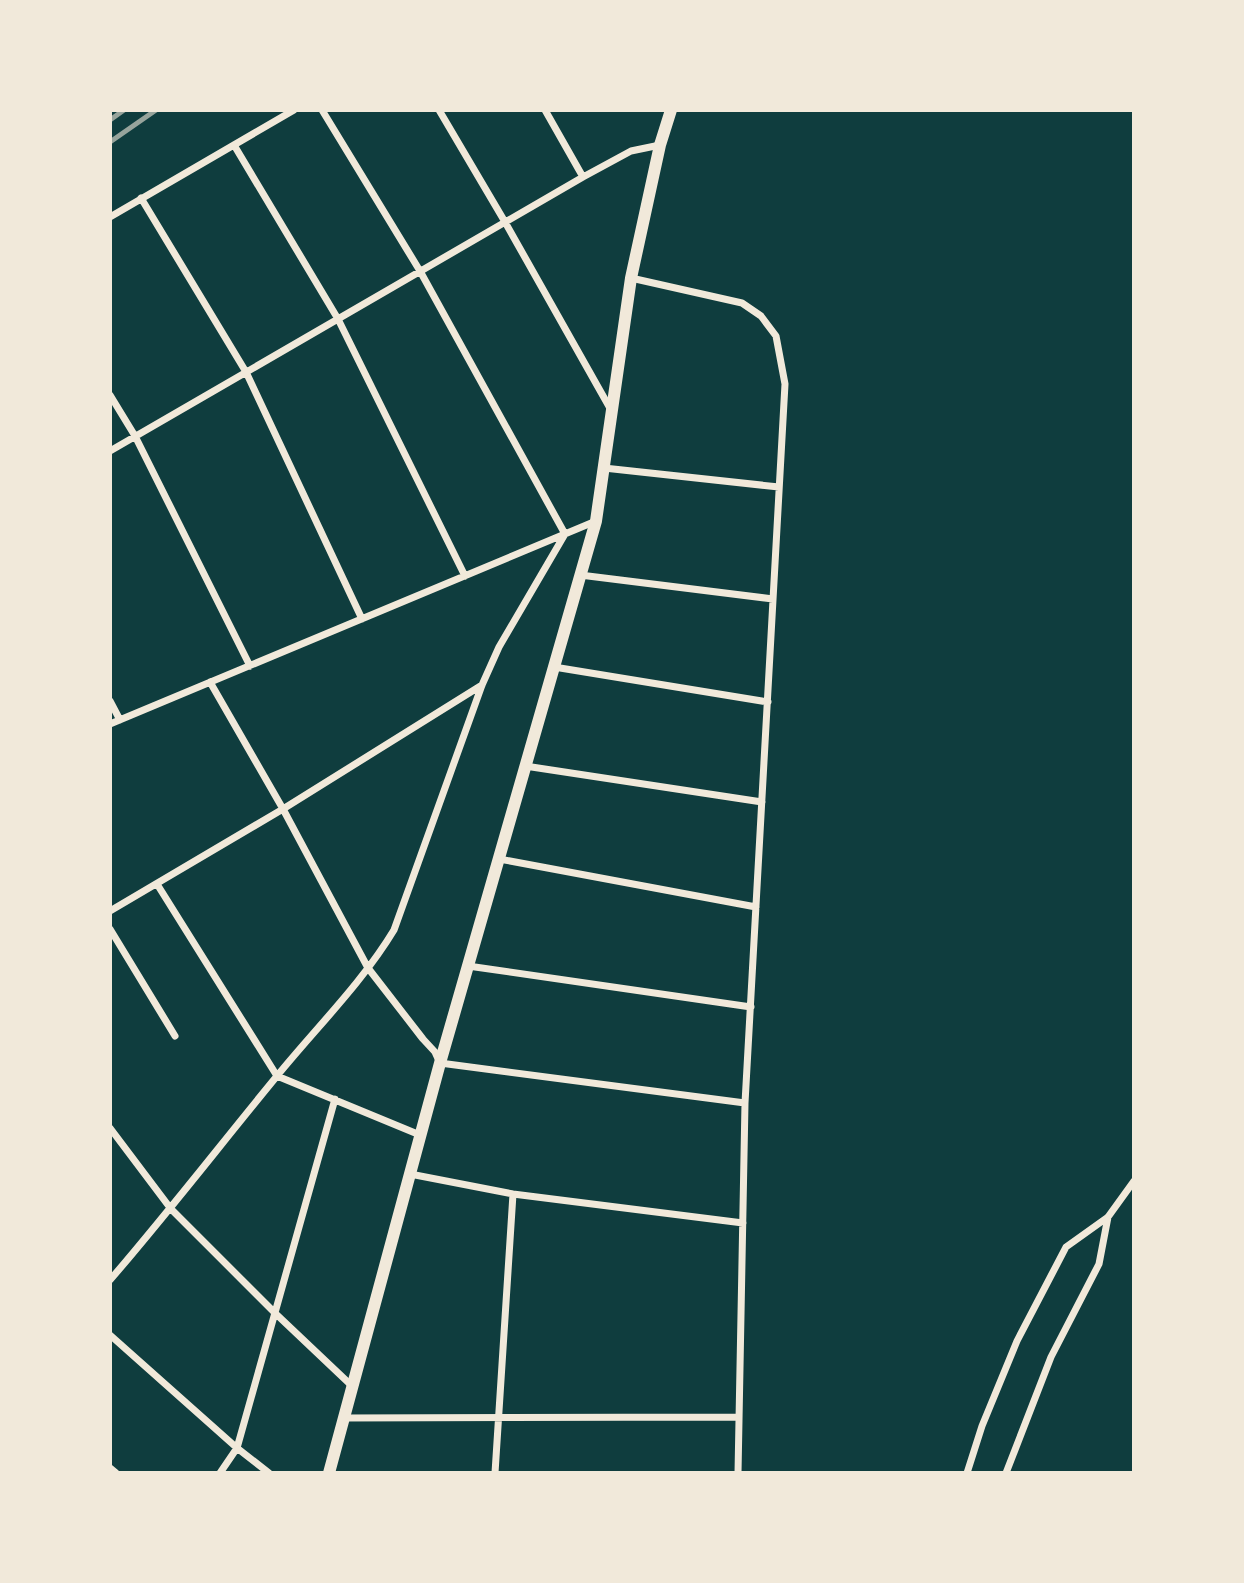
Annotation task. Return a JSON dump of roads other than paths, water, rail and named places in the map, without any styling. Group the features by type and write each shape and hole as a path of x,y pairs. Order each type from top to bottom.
{"street":[{"path":"110,217 294,110"},
{"path":"322,110 420,271 565,534"},
{"path":"439,110 612,412"},
{"path":"545,110 583,177"},
{"path":"328,1473 440,1063 596,521 631,278 667,113"},
{"path":"234,145 338,319 465,576"},
{"path":"110,451 583,177 631,151 660,145"},
{"path":"142,198 246,372 362,619"},
{"path":"631,278 742,303 761,316 776,336 785,384 746,1103 738,1473"},
{"path":"110,396 135,436 250,666"},
{"path":"604,468 779,487"},
{"path":"110,724 596,521"},
{"path":"110,1280 368,968 394,930 482,685 499,647 565,534"},
{"path":"580,575 773,599"},
{"path":"554,667 768,702"},
{"path":"210,682 283,809 368,968 436,1052 440,1063"},
{"path":"110,911 283,809 482,685"},
{"path":"110,701 120,720"},
{"path":"525,766 762,802"},
{"path":"499,859 756,907"},
{"path":"157,884 277,1076 420,1135"},
{"path":"110,929 175,1036"},
{"path":"468,966 751,1007"},
{"path":"440,1063 746,1103"},
{"path":"220,1473 237,1448 335,1100"},
{"path":"110,1128 171,1209 352,1386"},
{"path":"410,1174 513,1194 743,1223"},
{"path":"967,1473 982,1426 1017,1341 1066,1247 1108,1216 1134,1181"},
{"path":"495,1473 513,1194"},
{"path":"1006,1473 1051,1357 1099,1264 1108,1216"},
{"path":"110,1335 269,1473"},
{"path":"344,1418 739,1417"},
{"path":"110,1468 116,1473"}],"railway":[{"path":"110,120 124,110"},
{"path":"110,142 156,110"}]}
